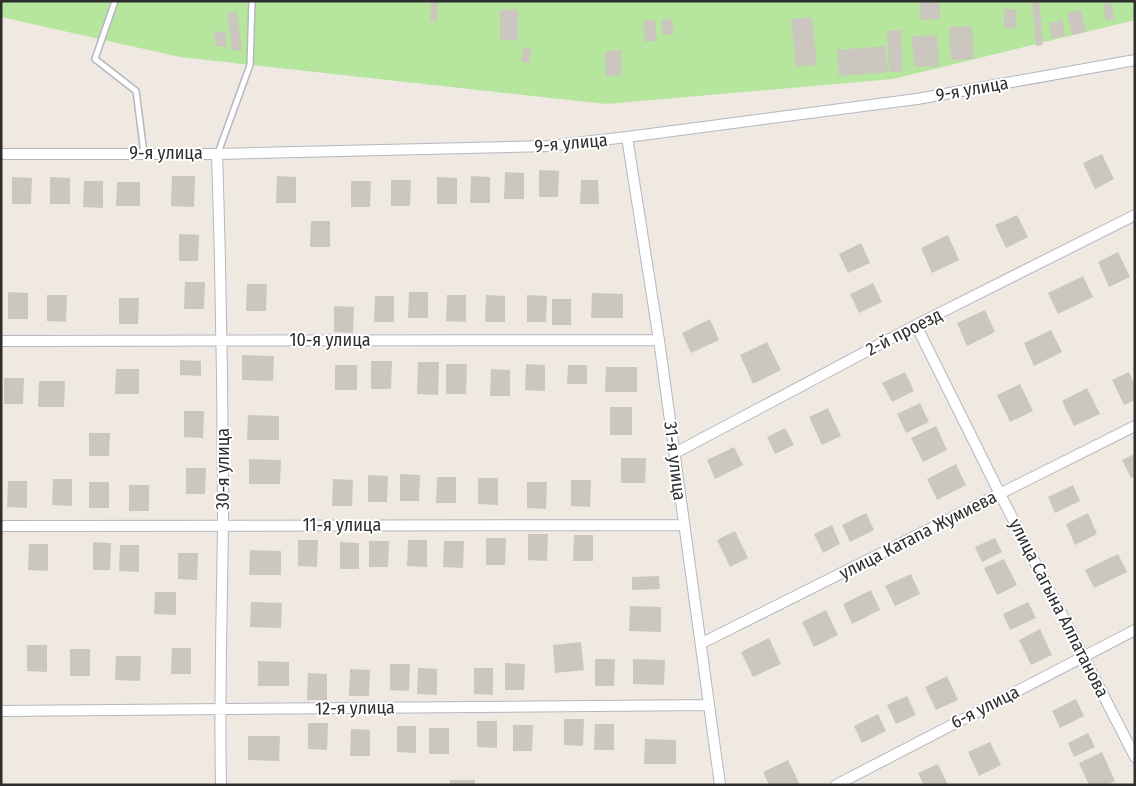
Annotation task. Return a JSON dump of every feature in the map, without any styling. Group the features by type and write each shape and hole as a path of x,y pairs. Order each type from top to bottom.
{"street":[{"name":"9-я улица","path":"1,154 217,154 549,146 917,99 1135,60"},
{"name":"31-я улица","path":"627,137 659,340 720,785"},
{"name":"30-я улица","path":"217,154 222,340 223,526 219,710 221,785"},
{"name":"2-й проезд","path":"675,453 916,325 1135,215"},
{"name":"улица Сагына Алпатанова","path":"916,325 1135,757"},
{"name":"10-я улица","path":"1,341 659,340"},
{"name":"улица Катапа Жумиева","path":"702,643 1135,426"},
{"name":"11-я улица","path":"1,526 683,525"},
{"name":"6-я улица","path":"836,785 1135,630"},
{"name":"12-я улица","path":"1,711 708,705"}],"lane":[{"path":"115,1 95,59 136,91 144,153"},
{"path":"217,154 250,65 252,1"}],"green space":[{"path":"1,1 1135,1 1135,20 893,79 606,104 180,57 1,17"}],"building":[{"path":"431,1 438,1 437,21 430,21"},
{"path":"919,1 940,1 940,19 920,20"},
{"path":"1032,1 1039,1 1043,45 1036,46"},
{"path":"1111,3 1114,19 1106,21 1103,5"},
{"path":"518,9 518,40 500,40 500,10"},
{"path":"1004,9 1016,9 1016,29 1004,28"},
{"path":"1081,10 1086,32 1072,35 1067,13"},
{"path":"237,12 242,50 232,51 227,13"},
{"path":"812,17 817,65 796,67 791,19"},
{"path":"672,19 674,34 663,35 661,20"},
{"path":"655,20 657,41 645,42 643,21"},
{"path":"1062,20 1065,36 1052,39 1049,23"},
{"path":"972,26 974,59 951,60 949,27"},
{"path":"901,30 903,71 889,72 887,31"},
{"path":"225,31 227,46 216,47 214,32"},
{"path":"937,35 939,66 914,67 912,36"},
{"path":"885,46 888,72 839,76 837,50"},
{"path":"523,47 531,48 529,63 521,62"},
{"path":"621,50 622,75 606,76 605,51"},
{"path":"1102,154 1114,179 1095,189 1083,163"},
{"path":"539,170 559,171 558,197 539,197"},
{"path":"505,172 524,173 524,199 504,199"},
{"path":"172,176 195,176 194,207 171,206"},
{"path":"277,176 296,177 296,203 276,203"},
{"path":"471,176 490,177 490,203 470,203"},
{"path":"12,177 32,178 31,204 12,204"},
{"path":"50,177 70,178 70,204 50,204"},
{"path":"437,177 457,178 457,204 437,204"},
{"path":"391,180 411,180 410,206 391,206"},
{"path":"581,180 598,180 599,204 580,204"},
{"path":"84,181 103,181 103,208 83,207"},
{"path":"351,181 371,181 370,207 351,207"},
{"path":"117,182 140,182 140,206 116,206"},
{"path":"1017,215 1028,237 1006,248 995,225"},
{"path":"311,221 330,221 330,247 310,247"},
{"path":"179,234 199,235 198,261 179,261"},
{"path":"948,235 959,260 932,273 921,248"},
{"path":"861,243 870,263 848,273 839,254"},
{"path":"1118,252 1130,277 1109,287 1098,262"},
{"path":"1083,276 1093,297 1058,314 1048,293"},
{"path":"185,282 205,282 204,309 184,309"},
{"path":"873,283 882,302 859,313 850,294"},
{"path":"247,284 267,284 266,311 246,311"},
{"path":"8,292 28,293 28,319 8,319"},
{"path":"409,292 428,292 428,318 408,318"},
{"path":"592,293 623,294 623,318 591,318"},
{"path":"47,295 67,295 66,322 47,321"},
{"path":"447,295 466,295 466,322 446,321"},
{"path":"486,295 505,296 505,322 485,322"},
{"path":"527,295 547,296 546,322 527,322"},
{"path":"375,296 394,296 394,322 374,322"},
{"path":"119,298 139,298 138,324 119,324"},
{"path":"552,299 571,299 571,325 552,325"},
{"path":"334,306 354,307 353,333 334,332"},
{"path":"985,310 995,332 967,346 957,323"},
{"path":"710,319 719,340 691,353 682,333"},
{"path":"1051,330 1062,352 1034,366 1024,343"},
{"path":"767,342 781,370 753,384 740,355"},
{"path":"242,355 274,356 273,381 242,380"},
{"path":"180,360 201,361 201,376 180,375"},
{"path":"371,361 392,361 391,389 371,389"},
{"path":"418,362 439,362 438,395 417,394"},
{"path":"446,364 467,364 466,394 446,394"},
{"path":"526,364 545,365 545,391 525,390"},
{"path":"335,365 357,365 357,390 335,390"},
{"path":"568,365 587,365 587,384 567,384"},
{"path":"606,367 637,367 637,392 605,392"},
{"path":"116,369 139,369 139,394 115,394"},
{"path":"491,369 510,370 510,396 490,396"},
{"path":"905,372 914,391 892,402 882,383"},
{"path":"1129,372 1135,385 1135,400 1124,405 1112,380"},
{"path":"4,378 24,378 23,404 4,404"},
{"path":"39,381 65,381 64,407 38,407"},
{"path":"1020,384 1033,411 1010,422 997,395"},
{"path":"1087,388 1100,414 1074,426 1062,401"},
{"path":"920,403 929,422 906,433 897,414"},
{"path":"610,407 632,407 632,435 610,435"},
{"path":"828,408 841,436 822,445 809,417"},
{"path":"184,411 204,411 203,438 184,437"},
{"path":"248,415 279,416 279,440 247,440"},
{"path":"936,426 947,450 923,462 911,438"},
{"path":"785,428 794,445 775,454 767,437"},
{"path":"89,433 110,433 109,456 89,456"},
{"path":"734,447 743,465 715,479 707,460"},
{"path":"1135,454 1135,476 1131,478 1122,460"},
{"path":"621,458 646,458 645,483 621,483"},
{"path":"249,459 281,460 280,484 249,484"},
{"path":"956,464 966,485 937,500 927,479"},
{"path":"186,468 206,468 205,494 186,494"},
{"path":"400,474 420,475 419,501 400,501"},
{"path":"368,475 388,476 387,502 368,502"},
{"path":"437,477 456,477 456,503 436,503"},
{"path":"478,478 498,478 498,505 478,504"},
{"path":"53,479 72,479 72,506 52,505"},
{"path":"333,479 353,480 352,506 332,506"},
{"path":"571,480 591,480 590,507 571,506"},
{"path":"8,481 27,481 27,508 7,507"},
{"path":"89,482 109,482 109,508 89,508"},
{"path":"527,482 547,482 546,509 527,508"},
{"path":"129,485 149,485 149,511 129,511"},
{"path":"1073,485 1080,501 1055,513 1048,497"},
{"path":"866,513 874,530 850,542 842,525"},
{"path":"1088,513 1097,534 1075,545 1066,524"},
{"path":"832,525 840,544 823,553 814,534"},
{"path":"735,531 748,558 730,567 717,540"},
{"path":"528,534 548,534 547,561 528,560"},
{"path":"574,535 593,535 593,561 573,561"},
{"path":"486,538 506,538 505,565 486,565"},
{"path":"995,538 1002,552 982,562 975,547"},
{"path":"298,540 318,540 317,567 298,566"},
{"path":"408,540 427,540 427,567 407,566"},
{"path":"369,541 389,541 388,567 369,567"},
{"path":"444,541 464,541 463,568 443,567"},
{"path":"93,542 111,543 110,570 93,570"},
{"path":"340,542 359,543 359,569 340,569"},
{"path":"29,544 48,544 48,571 28,570"},
{"path":"120,545 139,545 139,572 119,571"},
{"path":"250,550 281,551 281,575 249,575"},
{"path":"178,553 198,553 197,580 178,579"},
{"path":"1118,554 1127,572 1094,588 1085,570"},
{"path":"1004,559 1017,585 997,595 984,568"},
{"path":"911,574 920,594 895,606 885,586"},
{"path":"659,576 660,589 632,590 632,577"},
{"path":"871,590 880,610 852,624 843,604"},
{"path":"155,592 176,592 176,615 154,614"},
{"path":"251,602 282,603 281,628 250,627"},
{"path":"1028,602 1036,618 1010,630 1003,614"},
{"path":"630,606 661,607 661,632 629,631"},
{"path":"826,610 838,635 814,647 802,622"},
{"path":"1040,629 1052,655 1031,665 1019,640"},
{"path":"769,638 781,664 753,677 741,652"},
{"path":"581,642 584,670 555,673 553,645"},
{"path":"27,645 47,645 47,672 27,671"},
{"path":"172,648 191,648 191,674 171,674"},
{"path":"70,649 90,649 90,676 70,676"},
{"path":"116,656 141,656 140,681 115,680"},
{"path":"595,659 615,659 614,686 595,686"},
{"path":"633,659 665,660 664,685 633,684"},
{"path":"258,661 289,662 289,686 258,686"},
{"path":"505,663 525,664 524,690 505,690"},
{"path":"390,664 410,664 409,691 390,690"},
{"path":"418,668 437,669 437,695 417,694"},
{"path":"474,668 493,668 493,695 474,694"},
{"path":"350,669 370,670 369,696 349,696"},
{"path":"308,673 327,674 327,700 307,700"},
{"path":"947,676 958,700 936,710 925,687"},
{"path":"907,696 916,715 896,724 887,705"},
{"path":"1076,699 1084,716 1060,728 1052,711"},
{"path":"878,714 886,731 862,743 854,726"},
{"path":"564,719 584,719 583,746 564,745"},
{"path":"477,721 497,721 497,748 477,747"},
{"path":"308,723 328,723 327,750 308,749"},
{"path":"595,724 614,724 614,750 594,750"},
{"path":"513,725 533,725 532,751 513,751"},
{"path":"397,726 416,726 416,753 397,752"},
{"path":"429,728 449,728 449,754 429,754"},
{"path":"351,729 370,730 370,756 350,756"},
{"path":"1088,733 1095,747 1074,757 1068,743"},
{"path":"248,736 280,736 279,761 248,760"},
{"path":"645,739 676,740 676,764 644,764"},
{"path":"990,742 1001,765 979,776 968,752"},
{"path":"1102,752 1115,781 1107,785 1089,785 1079,763"},
{"path":"788,760 800,785 769,785 763,772"},
{"path":"938,764 948,785 924,785 918,773"},
{"path":"450,780 475,780 475,785 450,785"}]}
